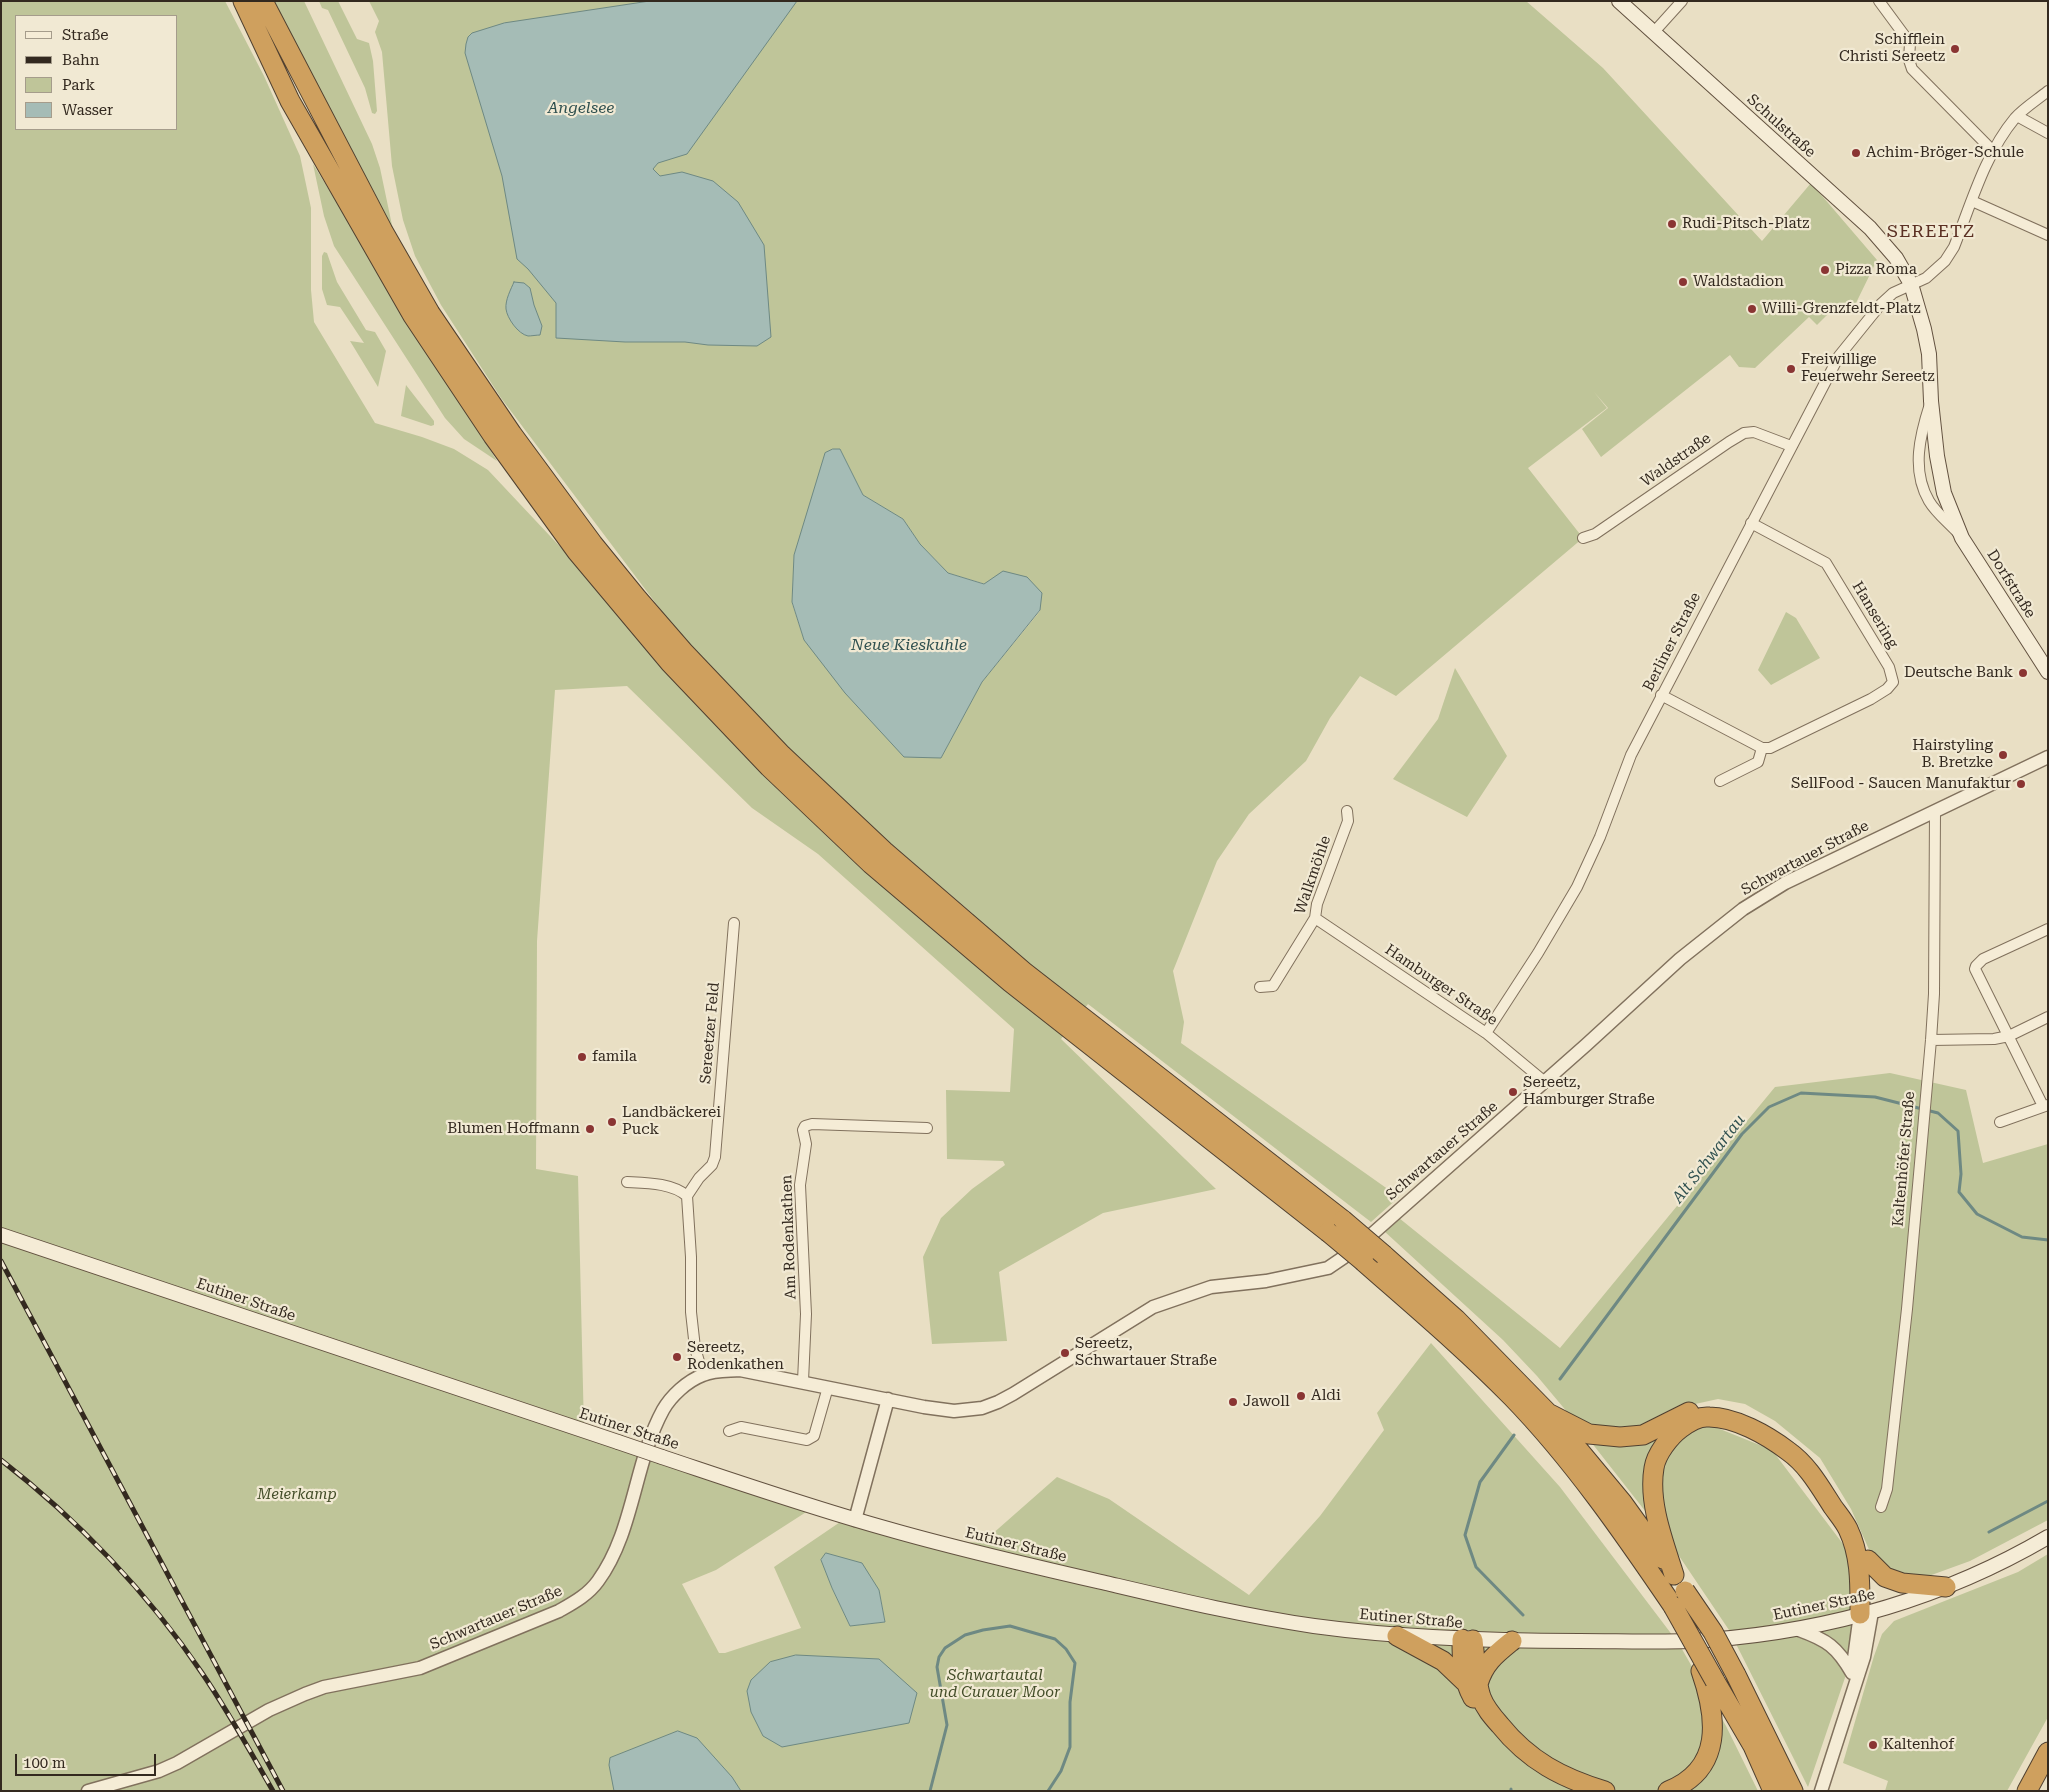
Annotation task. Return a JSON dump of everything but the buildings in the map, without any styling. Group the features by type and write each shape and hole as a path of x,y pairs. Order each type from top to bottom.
{"highway":[{"path":"243,1 290,101 413,316 493,436 577,552 622,608 706,702 792,777 884,851 1023,971 1336,1226 1384,1255 1456,1319 1548,1414 1622,1502 1713,1632 1793,1790"},
{"path":"263,1 383,231 430,313 512,434 593,544 775,761"},
{"path":"1336,1226 1364,1262 1444,1331 1513,1398 1608,1512 1652,1575 1708,1676 1753,1746 1773,1791"},
{"path":"1548,1414 1589,1434 1620,1437 1643,1435 1689,1412 1707,1410 1728,1411 1756,1422 1793,1445 1817,1468 1841,1504 1868,1560 1873,1586 1866,1613"},
{"path":"1674,1575 1660,1533 1654,1501 1654,1467 1663,1448 1676,1431 1691,1421 1707,1416 1724,1419 1752,1430 1789,1451 1811,1473 1848,1529 1860,1571 1866,1613"},
{"path":"1868,1560 1885,1577 1902,1583 1946,1587"},
{"path":"1397,1636 1443,1661 1471,1683 1482,1712 1504,1740 1518,1753 1539,1769 1570,1786 1585,1791"},
{"path":"1468,1640 1462,1667 1487,1710 1523,1750 1545,1766 1576,1782 1605,1791"},
{"path":"1471,1683 1488,1661 1512,1641"},
{"path":"1668,1791 1690,1779 1700,1769 1709,1753 1713,1723 1708,1676"},
{"path":"2027,1791 2048,1752"}],"main road":[{"name":"Schulstraße","path":"1618,1 1870,228 1896,258 1911,284"},
{"name":"Dorfstraße","path":"1911,284 1929,354 1936,456 1944,493 1962,538 2048,672"},
{"name":"Eutiner Straße","path":"1,1235 855,1520 1061,1573 1234,1613 1315,1626 1397,1636 1512,1641 1708,1640 1799,1630 1866,1613 1946,1587 1975,1576 2048,1537"}],"street":[{"path":"1654,32 1682,1"},
{"path":"1879,1 1910,43 1908,60 1912,69 1993,151"},
{"path":"1911,284 1926,278 1944,261 1954,247 1993,151 2017,116 2048,91"},
{"path":"2017,116 2048,133"},
{"path":"1972,201 2048,235"},
{"name":"Berliner Straße","path":"1486,1033 1538,953 1577,887 1600,836 1631,755 1750,523 1839,356 1893,293 1911,284"},
{"name":"Dorfstraße","path":"1931,400 1920,433 1918,456 1921,479 1929,501 1962,538"},
{"name":"Waldstraße","path":"1583,538 1595,534 1744,433 1754,432 1791,446"},
{"name":"Hansering","path":"1750,523 1826,563 1889,667 1892,682 1887,689 1871,699 1770,748 1762,748"},
{"path":"1661,695 1762,748 1758,762 1720,781"},
{"name":"Schwartauer Straße","path":"88,1791 159,1771 178,1763 269,1710 306,1694 324,1687 420,1668 559,1612 579,1600 598,1582 610,1564 625,1524 653,1434 663,1410 673,1396 703,1375 740,1370 954,1411 982,1408 1014,1394 1153,1307 1211,1287 1266,1281 1328,1268 1353,1251 1545,1082 1680,959 1743,909 1785,883 2048,757"},
{"name":"Walkmöhle","path":"1260,987 1273,986 1315,918 1317,904 1348,821 1347,811"},
{"name":"Kaltenhöfer Straße","path":"1881,1507 1887,1489 1907,1309 1931,1040 1934,994 1936,811"},
{"name":"Hamburger Straße","path":"1315,918 1486,1033 1545,1082"},
{"name":"Sereetzer Feld","path":"687,1196 699,1178 712,1165 715,1157 734,923"},
{"path":"2000,1122 2045,1106 1975,970 1976,966 1983,959 2048,928"},
{"path":"1931,1040 1994,1039 2009,1036 2048,1017"},
{"name":"Am Rodenkathen","path":"802,1381 806,1314 800,1185 806,1144 803,1130 805,1126 812,1124 928,1128"},
{"path":"628,1182 680,1190 687,1196 691,1257 691,1312 695,1348 703,1375"},
{"path":"729,1431 741,1426 807,1440 814,1436 828,1387"},
{"path":"855,1520 888,1399"},
{"path":"1850,1700 1852,1673 1866,1613"},
{"path":"1820,1791 1864,1657 1866,1613"},
{"path":"1799,1630 1820,1638 1833,1646 1842,1656 1852,1673"}],"green space":[{"path":"1,1 225,1 264,76 300,156 311,208 311,290 314,322 375,423 454,449 488,470 566,553 660,661 863,868 951,945 973,914 890,843 788,748 691,650 501,398 441,305 415,256 403,220 392,166 382,52 375,32 379,21 369,1 1526,1 1603,68 1762,241 1811,183 1877,260 1856,303 1835,307 1817,325 1809,317 1755,368 1739,367 1730,355 1601,457 1582,429 1608,408 1594,392 1607,408 1528,468 1583,538 1396,696 1360,676 1330,718 1306,761 1249,814 1217,861 1173,971 1184,1022 1181,1043 1399,1197 1371,1222 1088,1004 1061,1039 1216,1189 1103,1213 999,1272 1007,1341 932,1344 923,1257 941,1218 972,1189 1005,1165 1003,1161 947,1159 946,1090 1010,1092 1014,1029 818,854 752,808 627,686 555,690 537,941 536,1169 578,1176 584,1430 814,1507 716,1570 682,1584 719,1653 725,1653 801,1628 774,1567 849,1516 968,1542 982,1543 1057,1477 1109,1499 1249,1595 1320,1516 1384,1430 1377,1413 1431,1343 1560,1487 1679,1644 1726,1726 1758,1791 1,1791","holes":["840,449 863,495 903,519 920,544 948,573 985,584 1040,611 982,682 941,758 804,640 792,603 794,555","822,1560 879,1590 885,1622 850,1626 832,1588"]},
{"path":"273,1 304,1 372,144 380,168 393,230"},
{"path":"319,1 338,1 357,39 369,43 373,61 377,111 375,114 372,113 365,88 328,10 322,8"},
{"path":"313,164 497,461 464,439 445,418 334,246 324,216"},
{"path":"324,252 327,253 337,282 366,330 375,332 386,351 378,387 350,341 364,343 340,307 327,305 322,289 322,256"},
{"path":"406,385 434,421 434,425 431,426 401,416"},
{"path":"1786,612 1796,618 1820,658 1771,685 1758,670"},
{"path":"1455,668 1507,756 1467,817 1393,779 1438,719"},
{"path":"1890,1073 1966,1090 1983,1163 2048,1144 2048,1520 1970,1561 1926,1577 1905,1581 1875,1563 1851,1509 1820,1458 1775,1421 1745,1404 1718,1399 1686,1406 1691,1430 1710,1425 1772,1450 1843,1544 1856,1577 1851,1660 1808,1787 1729,1630 1671,1544 1537,1376 1503,1340 1384,1231 1399,1218 1560,1348 1775,1087"},
{"path":"2048,1554 2048,1717 2007,1791 1885,1791 1888,1781 1843,1763 1874,1656 1882,1634 1894,1621 2018,1572"}],"water":[{"name":"Angelsee","path":"650,1 797,1 687,154 658,163 653,169 660,176 682,172 713,181 738,202 764,245 771,337 757,346 556,338 556,303 528,269 517,259 502,176 465,53 468,37 472,33 504,23"},
{"path":"514,282 524,283 530,288 542,326 540,335 524,335 508,317 506,302"},
{"name":"Neue Kieskuhle","path":"833,449 840,449 863,495 903,519 920,544 948,573 984,584 1003,571 1027,577 1042,593 1040,610 982,682 941,758 904,757 845,693 804,640 792,602 794,555 825,453"},
{"path":"826,1553 862,1563 879,1590 885,1622 850,1626 821,1560"},
{"path":"796,1655 879,1659 917,1693 909,1723 782,1747 763,1736 751,1712 747,1691 751,1680 770,1662"},
{"path":"678,1731 697,1738 732,1777 741,1791 614,1791 609,1765 610,1758"}],"waterway":[{"name":"Alt Schwartau","path":"1560,1379 1742,1134 1769,1107 1801,1093 1875,1097 1938,1113 1958,1131 1961,1174 1959,1192 1977,1214 2022,1237 2048,1240"},
{"name":"Alt Schwartau","path":"1514,1435 1480,1482 1465,1535 1476,1567 1523,1615"},
{"path":"1989,1532 2048,1501"},
{"name":"Alt Schwartau","path":"930,1791 947,1725 937,1667 939,1657 945,1648 965,1635 1010,1626 1055,1639 1066,1649 1075,1663 1070,1702 1070,1747 1061,1771 1048,1791"}],"railway":[{"path":"1,1261 283,1791"},
{"path":"1,1460 84,1532 135,1586 181,1643 212,1687 273,1791"}],"place":[{"name":"Schifflein Christi Sereetz","path":"1955,49"},
{"name":"Achim-Bröger-Schule","path":"1856,153"},
{"name":"Rudi-Pitsch-Platz","path":"1672,224"},
{"name":"Pizza Roma","path":"1825,270"},
{"name":"Waldstadion","path":"1683,282"},
{"name":"Willi-Grenzfeldt-Platz","path":"1752,309"},
{"name":"Freiwillige Feuerwehr Sereetz","path":"1791,369"},
{"name":"Deutsche Bank","path":"2023,673"},
{"name":"Hairstyling B. Bretzke","path":"2003,755"},
{"name":"SellFood - Saucen Manufaktur","path":"2021,784"},
{"name":"famila","path":"582,1057"},
{"name":"Sereetz, Hamburger Straße","path":"1513,1092"},
{"name":"Landbäckerei Puck","path":"612,1122"},
{"name":"Blumen Hoffmann","path":"590,1129"},
{"name":"Sereetz, Schwartauer Straße","path":"1065,1353"},
{"name":"Sereetz, Rodenkathen","path":"677,1357"},
{"name":"Aldi","path":"1301,1396"},
{"name":"Jawoll","path":"1233,1402"},
{"name":"Kaltenhof","path":"1873,1745"}],"district":[{"name":"SEREETZ","path":"1931,232"}],"park label":[{"name":"Meierkamp","path":"297,1495"},
{"name":"Schwartautal und Curauer Moor","path":"995,1684"}]}
